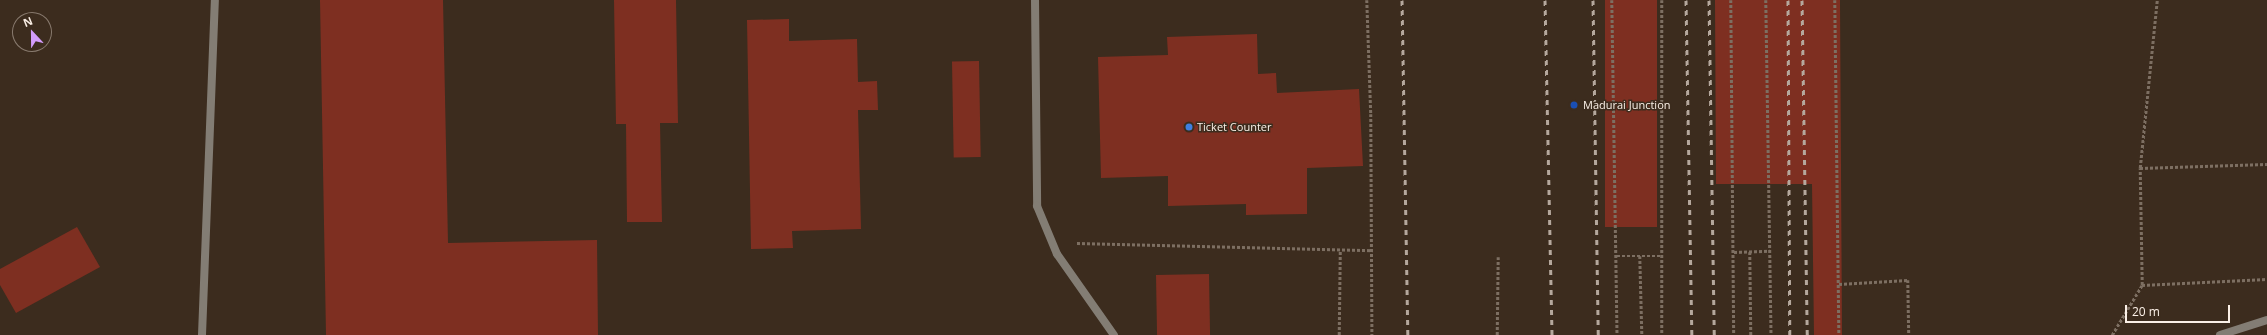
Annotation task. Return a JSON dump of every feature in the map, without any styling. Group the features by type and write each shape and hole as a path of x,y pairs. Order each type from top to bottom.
{"street":[{"path":"202,335 215,0"},
{"path":"1035,0 1037,206 1057,254 1114,335"},
{"path":"2220,335 2267,320"}],"path":[{"path":"1367,0 1372,250 1372,335"},
{"path":"1612,0 1617,335"},
{"path":"1662,0 1662,335"},
{"path":"1731,0 1734,335"},
{"path":"1766,0 1771,335"},
{"path":"1835,0 1839,335"},
{"path":"2112,335 2142,286 2140,168 2157,0"},
{"path":"2140,168 2267,164"},
{"path":"1052,242 1372,250"},
{"path":"1339,335 1340,250"},
{"path":"1734,252 1770,251"},
{"path":"1750,252 1751,335"},
{"path":"1617,256 1662,256"},
{"path":"1640,256 1642,335"},
{"path":"1497,335 1498,257"},
{"path":"2142,286 2267,279"},
{"path":"1839,284 1908,280 1909,335"}],"building":[{"path":"320,0 443,0 448,243 597,240 598,335 326,335"},
{"path":"614,0 676,0 678,123 660,123 662,222 627,222 626,124 616,124"},
{"path":"1605,0 1657,0 1657,227 1605,227"},
{"path":"1715,0 1840,0 1842,335 1814,335 1812,184 1716,184"},
{"path":"789,19 789,41 857,39 858,82 877,81 878,110 858,110 861,229 792,231 793,248 751,249 747,20"},
{"name":"Ticket Counter","path":"1257,34 1258,74 1276,73 1277,93 1359,89 1363,166 1307,168 1307,214 1246,215 1246,204 1168,206 1168,176 1101,178 1098,57 1168,55 1167,37"},
{"path":"952,61 979,61 981,157 954,157"},
{"path":"77,227 100,267 16,313 0,285 0,269"},
{"path":"1209,274 1210,335 1157,335 1156,275"}],"railway":[{"path":"1402,0 1408,335"},
{"path":"1545,0 1552,335"},
{"path":"1593,0 1598,335"},
{"path":"1686,0 1692,335"},
{"path":"1709,0 1714,335"},
{"path":"1788,0 1790,335"},
{"path":"1802,0 1807,335"}],"place":[{"name":"Madurai Junction","path":"1574,105"},
{"name":"Ticket Counter","path":"1189,127"}]}
